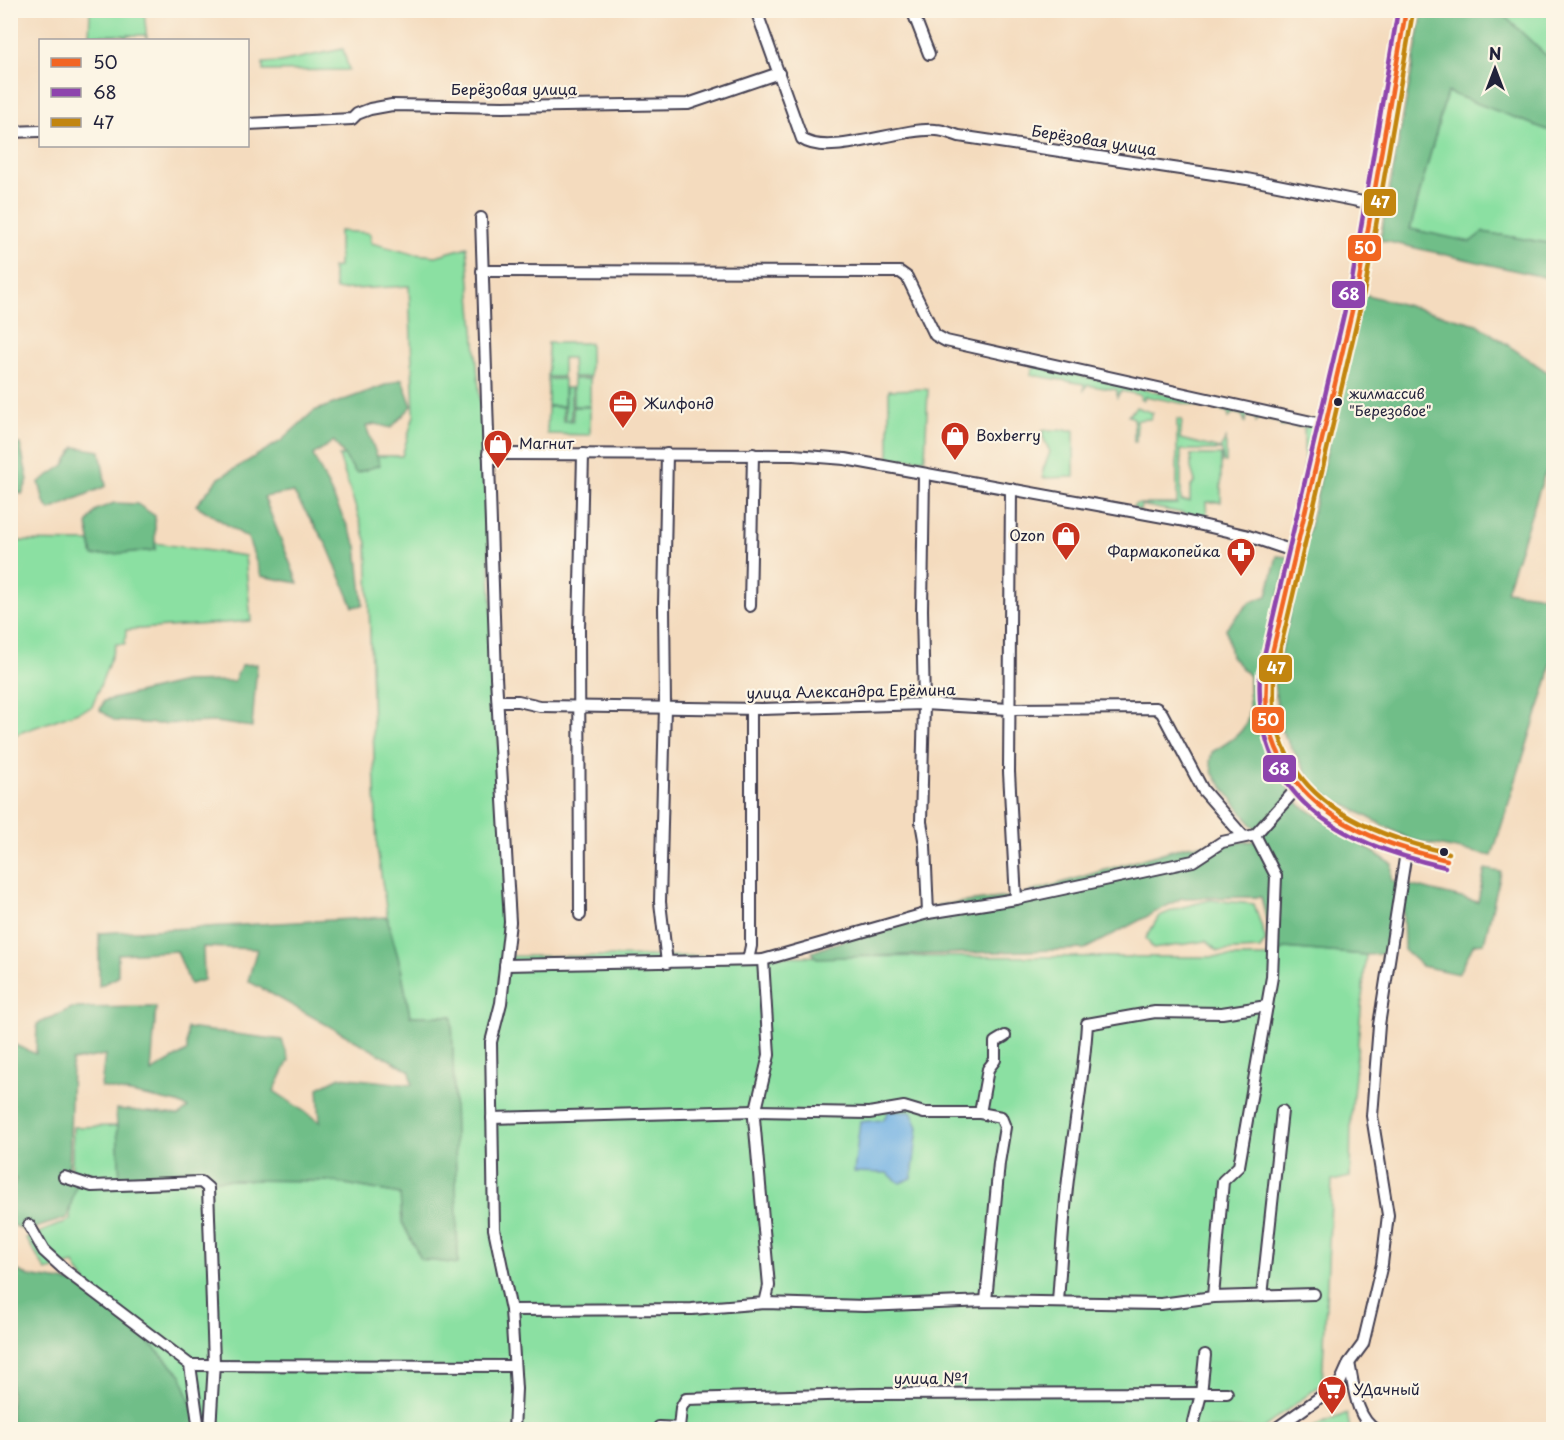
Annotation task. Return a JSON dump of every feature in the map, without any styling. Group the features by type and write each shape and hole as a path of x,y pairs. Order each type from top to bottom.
{"street":[{"path":"756,10 779,72"},
{"path":"912,10 929,54"},
{"path":"1365,254 1406,10"},
{"name":"Берёзовая улица","path":"249,124 352,119 357,114 370,109 392,105 503,107 688,104 779,72 802,138 811,145 828,146 888,134 937,130 959,136 1247,179 1373,204"},
{"path":"10,132 39,131"},
{"path":"481,218 498,701 510,922 501,1003 490,1042 494,1229 511,1310 514,1430"},
{"path":"483,271 900,272 907,277 935,335 946,341 1325,425"},
{"path":"488,454 753,454 845,459 1180,520 1245,535 1296,552"},
{"path":"580,915 579,630 583,454"},
{"path":"667,454 664,605 665,707 660,902 667,963"},
{"path":"750,606 753,454"},
{"path":"924,474 922,610 924,704 921,822 925,845 928,913"},
{"path":"1011,489 1010,830 1016,899"},
{"name":"улица Александра Ерёмина","path":"498,701 518,701 540,706 751,708 924,704 1009,709 1156,708 1162,712 1203,790 1243,836"},
{"path":"748,960 751,946 751,708"},
{"path":"505,965 763,960 928,913 1016,899 1193,861 1222,842 1255,835 1298,787"},
{"path":"1213,1297 1223,1181 1239,1166 1272,977 1276,876 1255,835"},
{"path":"1274,1430 1340,1383 1349,1363 1363,1344 1382,1264 1388,1215 1372,1116 1379,1025 1406,852"},
{"path":"763,960 769,1055 754,1118 769,1286 765,1303"},
{"path":"1058,1302 1067,1182 1083,1079 1088,1024 1155,1012 1222,1013 1267,1006"},
{"path":"980,1113 988,1069 995,1060 995,1042 1005,1036"},
{"path":"492,1118 756,1111 869,1113 904,1107 924,1113 980,1113 1001,1117 1005,1127 999,1163 986,1301"},
{"path":"1262,1296 1282,1111"},
{"path":"64,1177 92,1185 148,1186 201,1182 208,1188 214,1363 210,1430"},
{"path":"29,1225 44,1251 66,1272 190,1365 214,1363 514,1366"},
{"path":"511,1310 692,1309 765,1303 865,1306 986,1301 1161,1304 1213,1297 1314,1294"},
{"path":"1192,1430 1201,1394 1205,1355"},
{"path":"1349,1363 1357,1403 1370,1428"},
{"path":"190,1365 199,1430"},
{"name":"улица №1","path":"659,1427 680,1428 681,1408 686,1399 861,1394 1227,1394"},
{"path":"1295,1430 1296,1416"}],"green space":[{"path":"90,11 144,11 147,39 145,35 127,35 126,39 124,35 91,35 89,39"},
{"path":"1423,11 1499,11 1553,62 1553,132 1447,92 1410,229 1470,242 1483,232 1553,244 1553,279 1380,240"},
{"path":"1499,11 1553,11 1553,62"},
{"path":"343,49 349,70 263,71 263,63 280,62"},
{"path":"1447,92 1553,132 1553,244 1483,232 1470,242 1410,229"},
{"path":"339,231 370,233 371,243 413,254 436,256 467,247 483,435 510,956 1275,957 1285,948 1366,955 1351,1118 1350,1177 1332,1181 1322,1384 1262,1429 200,1429 181,1375 120,1313 87,1285 74,1264 46,1271 26,1238 70,1220 73,1127 117,1126 120,1179 329,1181 401,1194 402,1222 421,1259 458,1264 452,1016 410,1016 401,968 389,927 377,848 367,543 339,456 402,456 414,415 409,286 336,290 332,268 339,267"},
{"path":"1363,294 1477,324 1553,376 1553,461 1544,476 1506,591 1553,597 1553,651 1548,678 1492,856 1411,840 1317,790 1281,730 1274,683"},
{"path":"548,343 590,343 590,377 573,377 572,358 563,358 563,377 548,377"},
{"path":"1037,366 1304,425 1303,428 1288,425 1282,427 1277,421 1259,418 1256,422 1256,418 1247,416 1245,422 1242,415 1233,413 1229,418 1228,412 1145,396 1143,401 1140,399 1141,395 1121,391 1117,397 1117,390 1087,385 1084,390 1084,384 1031,375 1032,369"},
{"path":"402,379 412,406 391,428 376,424 366,426 380,465 356,473 334,441 313,455 357,546 363,605 353,607 327,545 293,492 264,497 298,583 261,576 248,538 196,505 219,478 281,441 314,411"},
{"path":"548,379 564,379 564,406 548,406"},
{"path":"573,379 590,379 590,406 573,406"},
{"path":"565,388 571,388 571,420 565,420"},
{"path":"928,389 925,459 889,459 889,390"},
{"path":"548,407 563,407 563,421 573,421 573,407 590,407 590,435 547,434"},
{"path":"1136,407 1153,413 1150,419 1137,420 1136,442 1134,442 1134,418 1128,416"},
{"path":"1177,419 1182,420 1180,439 1220,449 1226,439 1226,462 1223,462 1222,450 1181,450 1181,501 1190,501 1190,488 1195,481 1191,468 1191,455 1221,455 1221,502 1206,502 1207,518 1141,505 1140,511 1133,507 1135,504 1177,504"},
{"path":"1309,424 1320,430 1305,504 1304,429"},
{"path":"1043,430 1074,430 1074,477 1043,478 1043,470 1050,452 1043,437"},
{"path":"11,444 20,444 28,480 22,494 11,491"},
{"path":"75,447 100,451 106,486 50,510 44,502 39,482 64,465"},
{"path":"114,503 137,504 155,516 155,550 93,556 87,524 96,510"},
{"path":"11,541 90,542 93,555 155,550 155,543 245,556 251,621 126,630 125,644 116,644 92,707 11,736"},
{"path":"1277,556 1289,557 1260,672 1259,718 1274,765 1297,803 1392,864 1392,881 1478,902 1485,869 1501,872 1484,943 1474,944 1458,974 1422,966 1404,950 1403,908 1395,910 1384,954 1366,955 1285,948 1275,957 1261,897 1182,898 1085,949 817,958 812,952 939,905 1017,896 1186,846 1255,841 1261,837 1213,774 1210,761 1212,752 1226,744 1242,730 1248,714 1249,676 1231,656 1226,628 1250,602 1267,596"},
{"path":"257,664 252,727 215,722 159,724 115,721 100,710 104,701 184,682 234,681 242,665"},
{"path":"1210,900 1254,904 1266,940 1260,949 1218,951 1206,941 1153,949 1146,938 1159,916"},
{"path":"387,917 401,968 410,1016 452,1016 458,1264 421,1259 402,1222 400,1194 329,1181 120,1179 116,1109 179,1115 188,1108 178,1103 101,1087 105,1055 72,1061 69,1175 77,1183 67,1218 26,1231 11,1224 11,1193 16,1179 10,1177 10,1043 36,1054 37,1024 72,1008 156,1007 151,1072 187,1051 187,1028 282,1040 289,1060 274,1091 320,1122 318,1088 340,1077 412,1085 410,1071 248,981 257,949 203,947 204,980 190,984 177,951 118,954 118,977 99,986 99,933"},
{"path":"10,1267 29,1276 87,1285 120,1313 181,1375 200,1429 11,1429"},
{"path":"1347,1413 1350,1429 1309,1429"}],"water":[{"path":"889,1111 911,1112 918,1127 912,1178 900,1183 887,1173 854,1172 860,1122 883,1120"}],"transit line":[{"name":"68","path":"1398,10 1352,280 1260,673 1262,716 1271,753 1287,783 1309,808 1337,828 1370,844 1406,857 1445,867"},
{"name":"50","path":"1406,10 1359,281 1267,675 1267,710 1268,721 1278,752 1293,777 1312,799 1335,817 1361,831 1389,843 1447,860"},
{"name":"47","path":"1413,11 1366,283 1274,676 1274,707 1283,747 1298,773 1316,794 1339,811 1392,837 1449,853"}],"place":[{"name":"жилмассив \"Березовое\"","path":"1338,402"},
{"name":"Жилфонд","path":"623,430"},
{"name":"Boxberry","path":"955,462"},
{"name":"Магнит","path":"498,470"},
{"name":"Ozon","path":"1066,562"},
{"name":"Фармакопейка","path":"1241,578"},
{"name":"УДачный","path":"1332,1416"}]}
